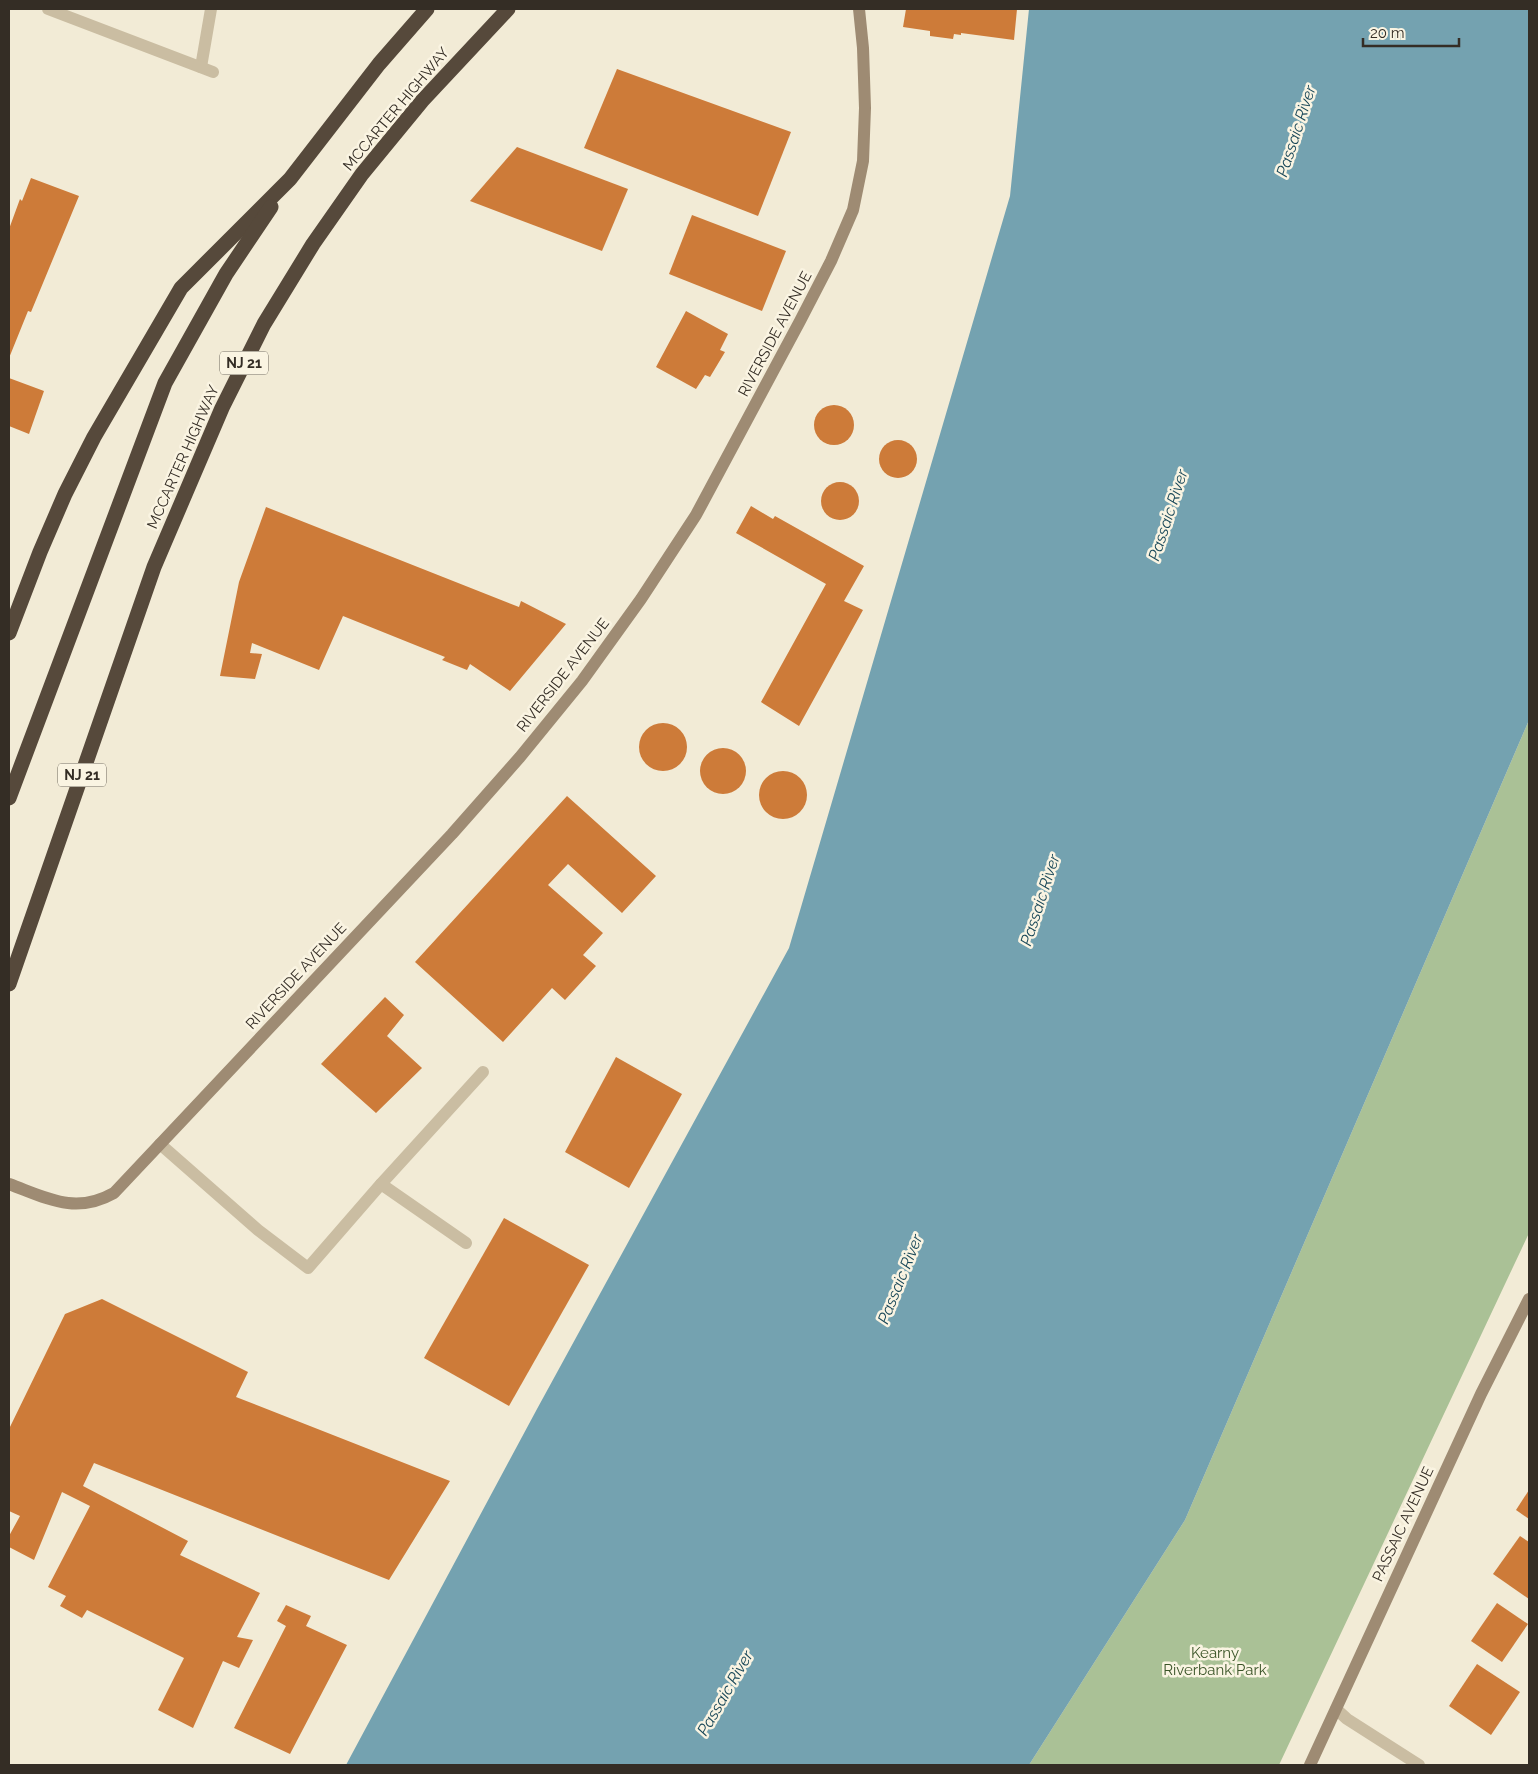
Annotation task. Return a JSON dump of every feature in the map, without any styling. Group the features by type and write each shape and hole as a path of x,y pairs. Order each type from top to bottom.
{"highway":[{"path":"9,798 165,382 226,274 290,179 379,64 427,9"},
{"name":"MCCARTER HIGHWAY","path":"9,984 154,567 222,408 264,324 313,244 362,174 422,101 508,9"},
{"path":"9,633 40,552 65,494 94,437 181,288 290,179"}],"street":[{"path":"48,9 214,72"},
{"path":"201,67 211,9"},
{"name":"RIVERSIDE AVENUE","path":"9,1184 50,1200 84,1204 101,1200 114,1193 452,834 520,757 582,681 641,599 696,515 831,261 853,210 863,161 864,144 863,48 858,9"},
{"path":"160,1144 258,1230 308,1268 380,1184 483,1072"},
{"path":"380,1184 466,1243"},
{"name":"PASSAIC AVENUE","path":"1310,1765 1481,1394 1528,1306"},
{"path":"1336,1708 1347,1719 1419,1765"}],"green space":[{"name":"Kearny Riverbank Park","path":"1529,720 1529,1233 1279,1765 1029,1765 1185,1520"}],"water":[{"name":"Passaic River","path":"1029,9 1529,9 1529,720 1185,1520 1029,1765 346,1765 537,1409 789,948 1010,196"}],"building":[{"path":"906,9 1017,9 1014,40 961,33 961,35 954,34 953,39 930,36 930,31 903,27"},
{"path":"617,69 791,132 758,216 584,148"},
{"path":"517,147 628,189 602,251 470,201"},
{"path":"31,178 79,196 31,312 28,311 9,358 9,229 20,199 22,201"},
{"path":"692,215 786,251 762,311 669,274"},
{"path":"686,311 728,334 720,350 725,352 710,377 705,375 696,389 656,367"},
{"path":"9,378 44,391 29,434 9,426"},
{"path":"838,405 845,408 851,414 854,425 853,433 845,442 838,445 830,445 823,442 815,433 814,421 817,414 826,406"},
{"path":"898,440 912,445 917,459 912,473 898,478 884,473 879,459 884,445"},
{"path":"840,482 854,487 859,501 854,515 840,520 826,515 821,501 826,487"},
{"path":"751,506 773,519 775,516 864,566 844,601 863,610 799,726 761,702 826,584 736,533"},
{"path":"266,507 519,607 521,601 566,624 510,691 470,664 467,670 442,660 445,657 343,616 319,670 252,643 250,653 262,654 255,679 220,676 239,582"},
{"path":"658,723 668,723 680,730 687,742 687,752 680,764 668,771 658,771 650,767 643,760 639,752 639,742 643,734 650,727"},
{"path":"728,748 732,749 742,758 745,762 745,780 736,790 728,794 718,794 710,790 701,780 700,766 704,758 714,749"},
{"path":"778,771 788,771 797,775 803,781 806,786 806,804 797,815 788,819 778,819 769,815 763,809 759,800 759,790 763,781 769,775"},
{"path":"567,796 656,876 622,913 568,864 548,885 603,933 583,955 596,966 565,1000 552,988 503,1042 415,962"},
{"path":"385,997 404,1015 387,1036 422,1068 376,1113 321,1064"},
{"path":"616,1057 682,1094 629,1188 565,1152"},
{"path":"504,1218 589,1265 509,1406 424,1358"},
{"path":"102,1299 248,1372 236,1397 450,1481 389,1580 94,1463 83,1486 188,1541 180,1555 260,1593 237,1637 253,1640 239,1668 223,1661 193,1728 158,1710 184,1658 87,1610 82,1618 60,1606 66,1596 48,1587 90,1506 62,1492 34,1560 9,1547 9,1536 20,1516 9,1511 9,1429 65,1314"},
{"path":"1529,1490 1529,1519 1516,1510"},
{"path":"1520,1536 1529,1542 1529,1599 1493,1574"},
{"path":"1497,1603 1528,1624 1502,1662 1471,1641"},
{"path":"286,1605 311,1616 306,1626 347,1645 290,1754 234,1728 286,1626 277,1621"},
{"path":"1477,1664 1520,1692 1491,1735 1449,1706"}]}
